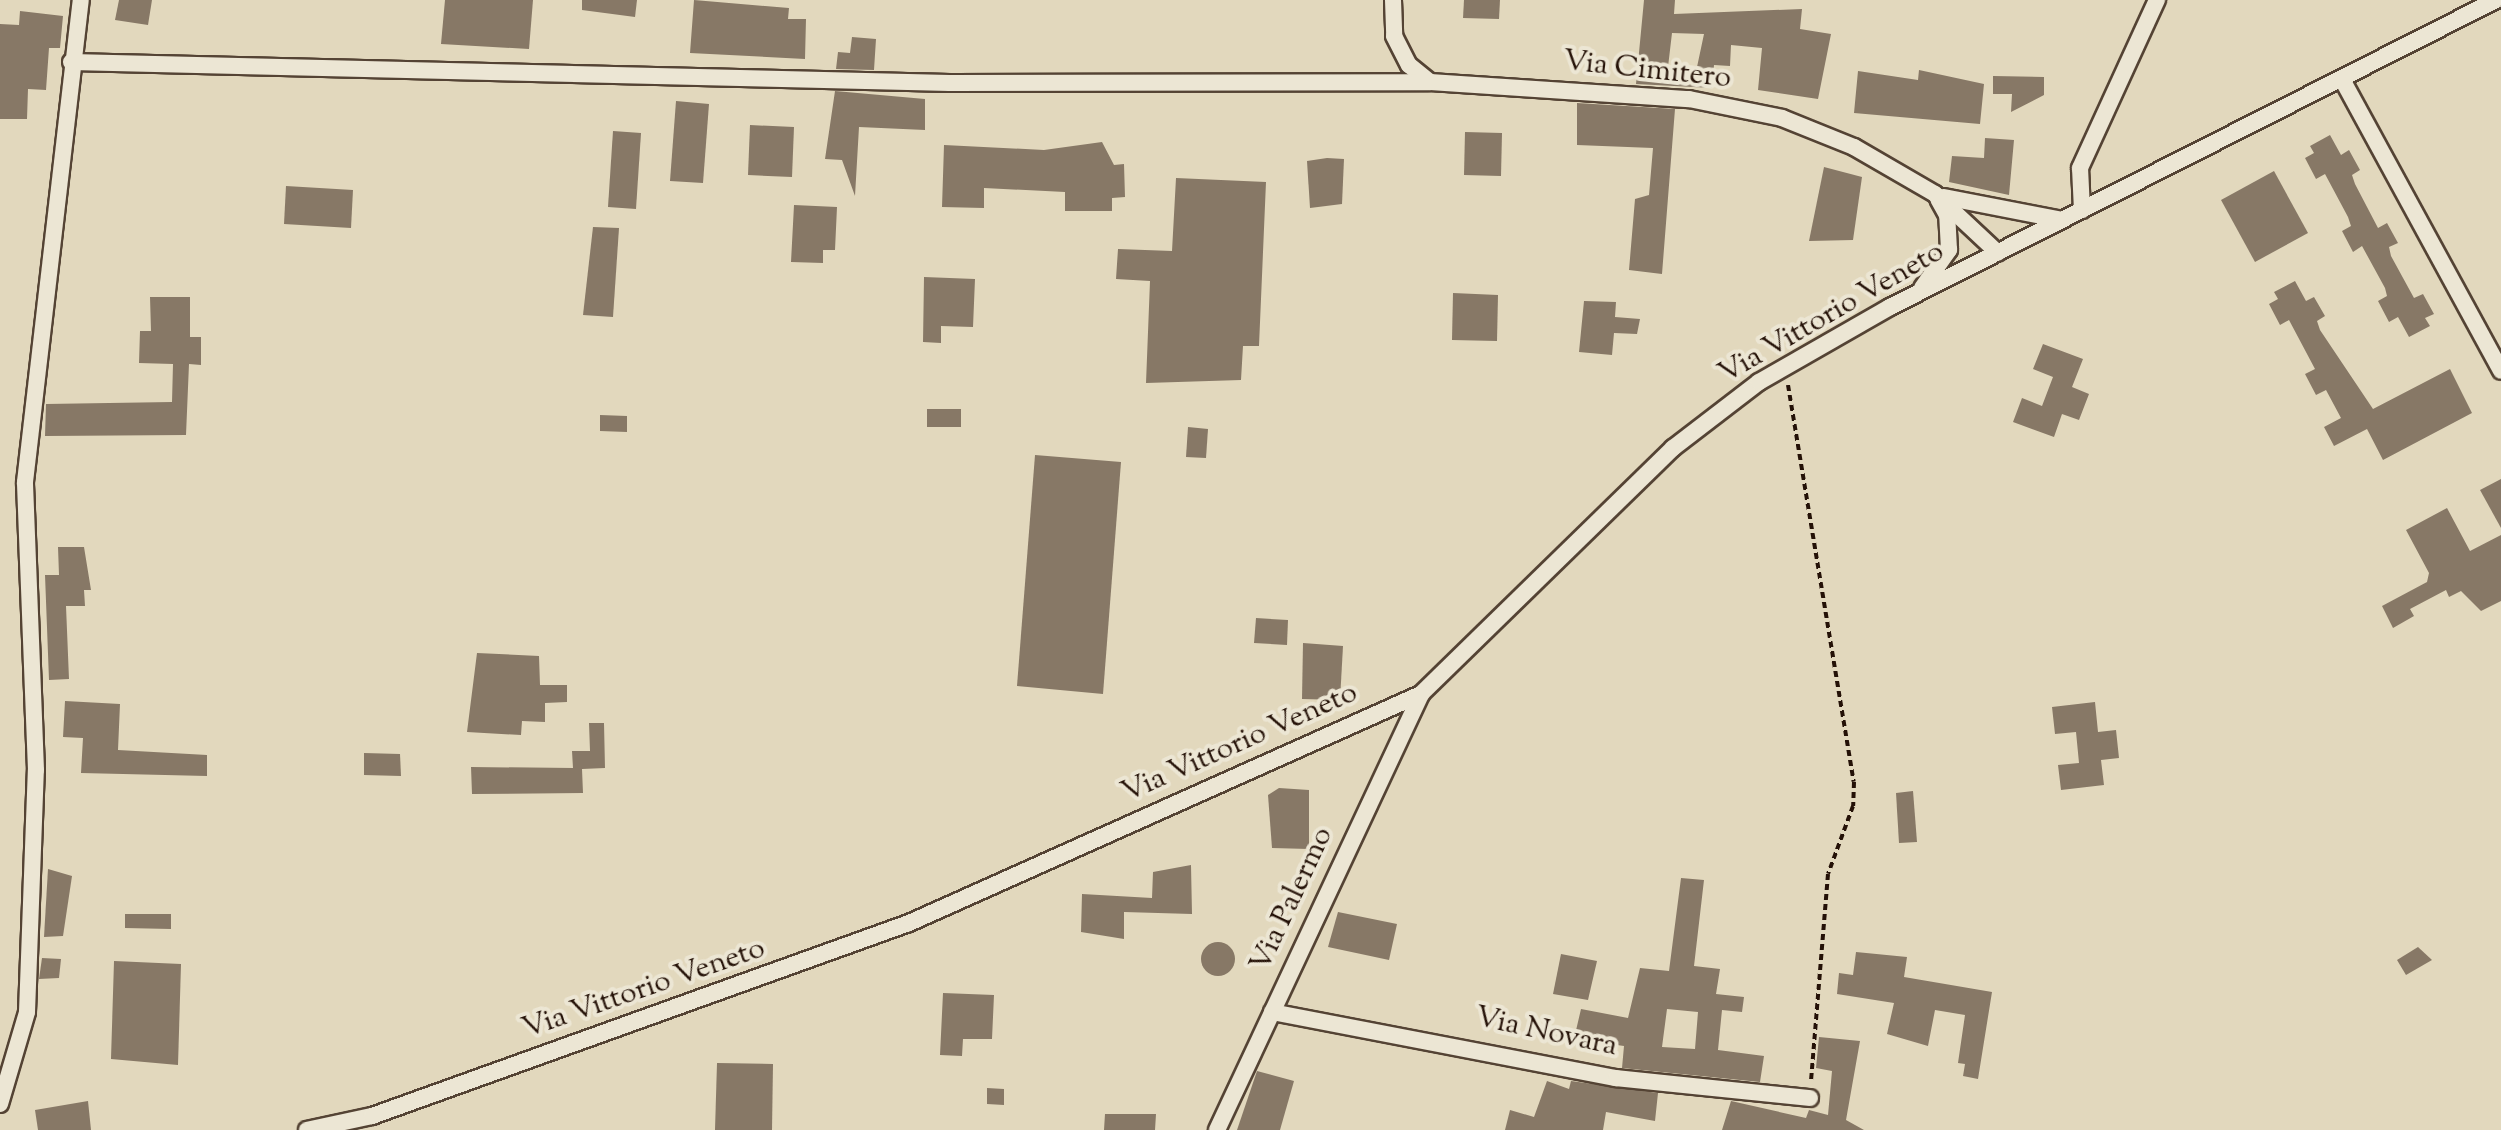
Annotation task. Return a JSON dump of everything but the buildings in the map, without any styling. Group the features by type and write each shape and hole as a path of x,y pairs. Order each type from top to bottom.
{"street":[{"path":"0,1104 27,1012 36,770 25,482 71,62 81,0"},
{"path":"1393,0 1394,36 1409,65 1430,82"},
{"path":"2082,210 2080,168 2157,0"},
{"name":"Via Vittorio Veneto","path":"307,1130 372,1116 894,929 1421,694 1673,448 1785,367 1918,293 2343,81 2496,0"},
{"name":"Via Cimitero","path":"71,62 950,83 1430,82 1727,105 1854,147 1935,194 1998,253"},
{"path":"2343,81 2501,371"},
{"path":"1918,293 1949,250 1947,215 1935,194"},
{"name":"Via Cimitero","path":"1935,194 2062,220"},
{"name":"Via Palermo","path":"1217,1130 1421,694"},
{"name":"Via Novara","path":"1272,1012 1616,1078 1810,1098"}],"path":[{"path":"1785,367 1854,782 1853,806 1828,874 1810,1098"}]}
